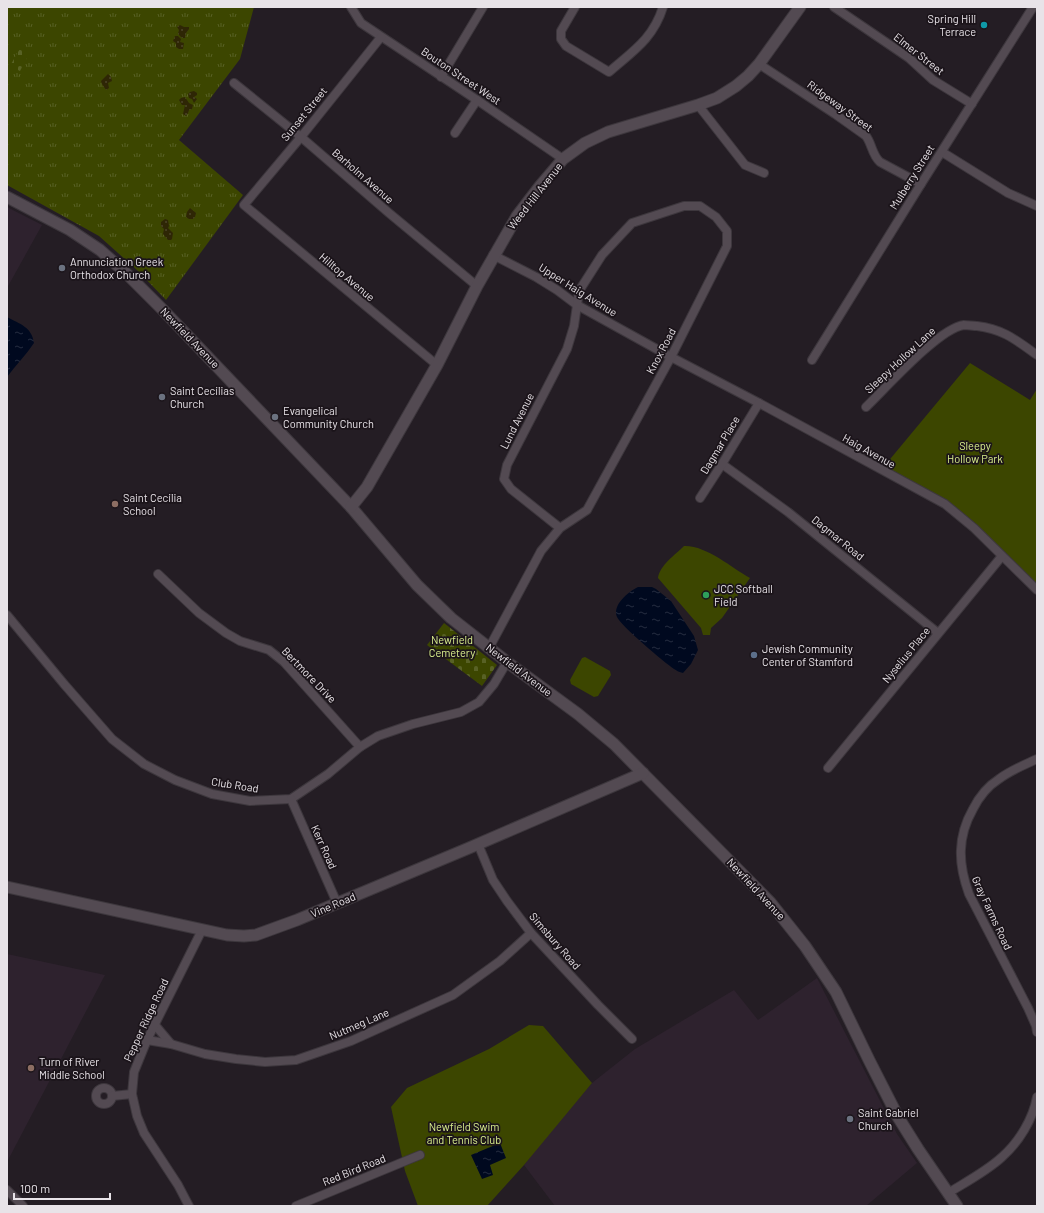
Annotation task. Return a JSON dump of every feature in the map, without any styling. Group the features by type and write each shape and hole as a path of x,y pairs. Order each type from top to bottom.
{"main road":[{"name":"Weed Hill Avenue","path":"351,507 367,487 437,365 493,255 516,216 563,159 585,143 608,132 698,105 717,98 736,86 759,64 800,7"},
{"name":"Newfield Avenue","path":"7,197 70,230 100,250 128,275 351,507 417,585 451,618 507,662 578,714 614,744 766,898 805,946 836,992 908,1135 957,1206"},
{"name":"Vine Road","path":"7,887 202,930 228,935 256,935 297,920 643,773"}],"street":[{"name":"Bouton Street West","path":"351,7 361,23 380,37 477,100 563,159"},
{"path":"441,77 483,7"},
{"path":"575,7 561,31 561,39 566,46 609,72 644,42 656,26 663,7"},
{"name":"Elmer Street","path":"834,7 908,58 933,80 972,104"},
{"name":"Mulberry Street","path":"812,360 1033,7"},
{"name":"Sunset Street","path":"244,205 380,37"},
{"name":"Ridgeway Street","path":"759,64 866,136 880,162 921,184"},
{"name":"Barholm Avenue","path":"234,83 301,136 389,213 477,286"},
{"path":"455,132 477,100"},
{"path":"698,105 745,165 764,173"},
{"path":"942,152 1008,193 1037,206"},
{"name":"Hilltop Avenue","path":"244,205 437,365"},
{"name":"Knox Road","path":"489,648 541,551 560,528 587,510 671,357 727,246 727,231 716,217 700,206 684,206 632,223 602,255 579,291 577,305"},
{"name":"Upper Haig Avenue","path":"493,255 536,277 577,305 671,357"},
{"name":"Lund Avenue","path":"560,528 511,489 504,478 507,465 567,349 574,326 577,305"},
{"name":"Sleepy Hollow Lane","path":"866,407 919,354 946,332 955,327 965,325 987,328 1001,332 1037,355"},
{"name":"Haig Avenue","path":"671,357 944,504 974,528 1037,590"},
{"name":"Dagmar Place","path":"700,498 758,403"},
{"name":"Dagmar Road","path":"722,464 788,512 938,633"},
{"name":"Nyselius Place","path":"828,768 1002,556"},
{"name":"Bertmore Drive","path":"158,574 199,613 226,633 240,641 269,650 284,662 360,746"},
{"name":"Club Road","path":"7,615 112,739 144,764 175,780 212,794 250,801 291,800"},
{"path":"291,800 328,774 360,746 378,736 413,724 462,712 479,702 494,684 507,662"},
{"name":"Gray Farms Road","path":"1037,759 1011,771 998,779 988,788 978,800 968,817 960,846 963,878 969,894 1037,1028"},
{"name":"Kerr Road","path":"291,800 337,902"},
{"name":"Simsbury Road","path":"478,844 494,880 531,933 632,1039"},
{"name":"Pepper Ridge Road","path":"189,1206 178,1185 144,1133 137,1116 132,1094 134,1072 155,1025 202,930"},
{"name":"Nutmeg Lane","path":"148,1040 171,1044 205,1054 236,1059 265,1062 296,1060 351,1041 453,995 500,961 531,933"},
{"path":"155,1025 171,1044"},
{"path":"112,1096 132,1094"},
{"path":"948,1193 978,1175 1002,1158 1019,1138 1027,1124 1037,1097"},
{"name":"Red Bird Road","path":"296,1206 420,1155"},
{"path":"7,1190 24,1206"}],"shaded area":[{"path":"7,207 42,225 7,288"},
{"name":"Turn of River Middle School","path":"7,954 105,975 7,1162"},
{"path":"817,978 897,1134 917,1163 866,1206 555,1206 524,1165 546,1136 592,1083 635,1049 734,990 758,1020"}],"green space":[{"path":"7,7 254,7 240,59 179,140 243,195 166,300 137,270 99,236 7,185"},
{"path":"22,45 31,50 20,71 10,66"},
{"name":"Sleepy Hollow Park","path":"970,363 1030,400 1037,389 1037,590 958,514 881,470"},
{"name":"JCC Softball Field","path":"684,546 701,549 710,553 750,578 722,618 711,628 710,635 703,635 701,628 658,578 659,573 665,565"},
{"name":"Newfield Cemetery","path":"444,623 497,665 482,686 427,645"},
{"path":"585,657 610,671 611,675 598,696 594,697 571,684 570,680 582,658"},
{"name":"Newfield Swim and Tennis Club","path":"529,1025 543,1026 592,1083 524,1165 487,1206 418,1206 405,1171 391,1107 407,1088 489,1049"}],"sand":[{"path":"180,25 189,27 185,38 182,38 178,34 179,30 177,27"},
{"path":"175,36 178,36 181,39 180,42 184,43 183,49 176,47 176,43 173,41"},
{"path":"108,74 112,81 108,83 109,88 106,90 101,81"},
{"path":"194,91 197,95 194,97 197,99 194,103 192,99 189,98 188,94"},
{"path":"185,97 189,103 193,105 192,109 189,110 186,116 183,114 185,105 182,105 179,100"},
{"path":"190,208 196,213 193,219 186,217"},
{"path":"165,219 168,220 168,228 173,233 171,240 168,240 163,234 164,229 161,226 161,222"}],"water":[{"path":"7,317 25,327 31,333 34,343 7,377"},
{"path":"638,587 652,587 671,601 694,636 698,650 691,664 683,673 674,669 653,652 626,628 617,617 617,608 622,599"},
{"path":"500,1143 506,1158 490,1165 493,1175 482,1179 471,1155"}],"place":[{"name":"Spring Hill Terrace","path":"984,25"},
{"name":"Annunciation Greek Orthodox Church","path":"62,268"},
{"name":"Saint Cecilias Church","path":"162,397"},
{"name":"Evangelical Community Church","path":"275,417"},
{"name":"Saint Cecilia School","path":"115,504"},
{"name":"JCC Softball Field","path":"706,595"},
{"name":"Jewish Community Center of Stamford","path":"754,655"},
{"name":"Turn of River Middle School","path":"31,1068"},
{"name":"Saint Gabriel Church","path":"850,1119"}]}
